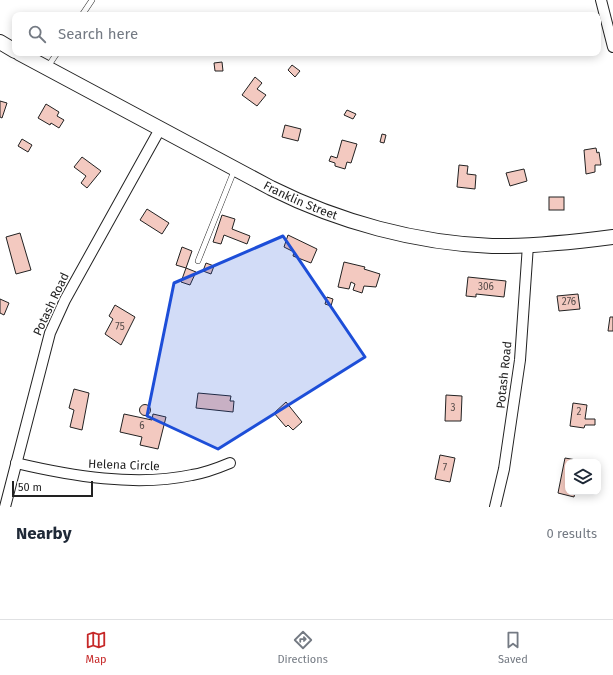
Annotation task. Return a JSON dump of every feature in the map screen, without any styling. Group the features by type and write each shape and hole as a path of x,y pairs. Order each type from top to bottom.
{"street":[{"path":"601,0 613,47"},
{"path":"0,42 12,49"},
{"name":"Franklin Street","path":"24,56 235,169 306,205 369,225 435,240 491,246 528,245 613,238"},
{"name":"Potash Road","path":"5,507 46,345 54,322 160,129"},
{"name":"Potash Road","path":"495,507 504,469 520,360 528,245"},
{"name":"Helena Circle","path":"16,463 63,474 129,479 164,479 192,476 230,463"}],"lane":[{"path":"84,12 92,0"},
{"path":"46,69 55,56"},
{"path":"198,261 235,169"}],"highlighted area":[{"path":"283,236 365,357 218,449 147,416 174,283"}],"building":[{"path":"222,62 223,71 215,71 214,63"},
{"path":"292,65 300,71 295,77 288,70"},
{"path":"255,77 262,83 257,89 266,95 257,106 242,95"},
{"path":"0,101 7,103 2,118 0,117"},
{"path":"46,104 59,112 57,116 64,120 59,128 38,118"},
{"path":"347,110 356,114 353,119 344,115"},
{"path":"285,125 301,129 298,141 282,137"},
{"path":"382,134 386,135 384,143 380,142"},
{"path":"22,139 32,145 28,152 18,146"},
{"path":"342,140 357,144 351,163 347,162 345,169 335,166 335,163 329,161 331,156 337,158"},
{"path":"596,148 597,153 599,152 601,165 595,165 595,172 586,174 584,150"},
{"path":"82,157 101,171 87,188 81,183 86,176 74,167"},
{"path":"459,165 468,166 467,174 476,175 475,189 457,187"},
{"path":"524,169 527,181 510,186 506,173"},
{"path":"549,197 564,197 564,210 549,210"},
{"path":"147,209 169,223 162,234 140,220"},
{"path":"222,215 235,219 232,229 250,236 247,244 224,235 221,244 213,242"},
{"path":"20,233 31,270 16,274 6,237"},
{"path":"288,235 317,249 311,263 293,256 294,252 284,247"},
{"path":"182,247 192,251 186,268 176,265"},
{"path":"344,262 365,267 364,269 380,274 376,287 364,286 362,293 353,290 355,284 351,282 349,289 338,287"},
{"path":"206,263 214,266 211,274 203,271"},
{"path":"186,268 196,272 190,285 181,282"},
{"path":"468,277 506,281 504,297 476,294 476,297 466,296"},
{"path":"578,294 580,309 559,311 557,296"},
{"path":"327,297 333,299 331,306 325,304"},
{"path":"0,299 9,303 4,315 0,313"},
{"path":"115,305 135,317 121,345 105,334 113,319 109,316"},
{"path":"610,317 613,317 613,331 608,331"},
{"path":"74,389 89,393 82,430 70,427 74,410 69,408"},
{"path":"198,393 231,396 230,401 234,401 233,412 196,408"},
{"path":"446,395 462,396 461,421 445,421"},
{"path":"286,402 302,422 293,430 288,425 286,427 274,413"},
{"path":"573,403 587,405 585,419 595,419 595,425 585,425 584,428 570,426"},
{"path":"143,405 147,405 149,406 149,414 143,415 140,412 140,408"},
{"path":"124,414 152,420 153,414 166,417 158,449 140,445 142,437 120,432"},
{"path":"440,455 455,458 450,482 435,479"},
{"path":"565,458 571,459 565,459 565,495 558,493"}]}
